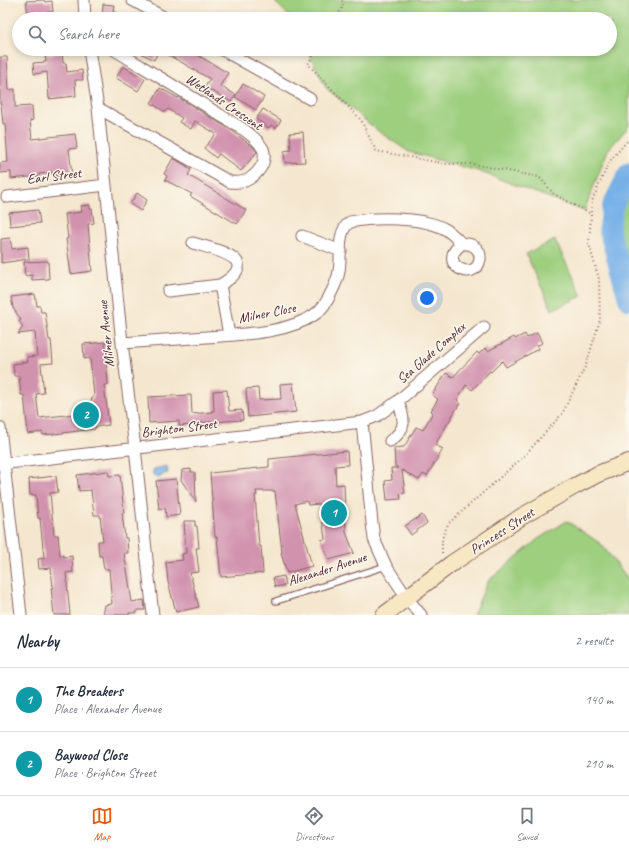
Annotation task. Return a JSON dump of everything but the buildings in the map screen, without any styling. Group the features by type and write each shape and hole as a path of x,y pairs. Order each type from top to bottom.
{"street":[{"path":"84,0 85,12"},
{"path":"132,0 154,12"},
{"name":"Milner Avenue","path":"90,56 98,108 122,343 136,448 153,615"},
{"name":"Wetlands Crescent","path":"98,108 230,182 240,182 251,178 264,161 262,148 249,135 124,56"},
{"path":"233,56 310,99"},
{"name":"Earl Street","path":"7,197 106,185"},
{"name":"Milner Close","path":"122,343 273,330 290,326 316,314 325,304 332,292 339,272 341,240 346,225 350,222 392,219 426,222 449,232 462,244"},
{"path":"302,236 341,251"},
{"path":"168,291 220,285 234,275 237,268 234,257 193,243"},
{"path":"220,285 228,335"},
{"name":"Sea Glade Complex","path":"362,422 377,416 398,401 484,326"},
{"name":"Sea Glade Complex","path":"390,441 399,434 403,424 403,415 398,401"},
{"name":"Brighton Street","path":"2,464 362,422"},
{"name":"Alexander Avenue","path":"362,422 374,539 386,566 407,598 421,615"},
{"path":"0,428 2,464 21,615"},
{"name":"Princess Street","path":"384,615 451,564 521,517 598,474 629,462"}],"lane":[{"name":"Alexander Avenue","path":"276,601 386,566"}],"path":[{"path":"339,12 342,7 342,0"},
{"path":"313,56 308,64 361,120 376,151 447,164 473,164 539,177 554,194 591,214"},
{"path":"443,554 441,550 442,539 448,524 523,457 562,414 586,365 600,320 599,279 589,244 592,201 609,162 629,139"}],"green space":[{"path":"273,0 629,0 629,126 608,150 584,211 478,171 409,152 378,131 326,88 310,56 617,56 617,12 285,12"},
{"path":"629,173 629,300 609,230 613,205"},
{"path":"555,240 582,296 552,310 526,254"},
{"path":"567,521 601,544 629,580 629,615 473,615 488,581 538,539"}],"water":[{"path":"167,466 168,473 159,478 153,476 153,469"}],"waterway":[{"path":"629,173 613,205 609,230 629,300"}],"place":[{"name":"Baywood Close","path":"86,415"},
{"name":"The Breakers","path":"334,513"}]}
